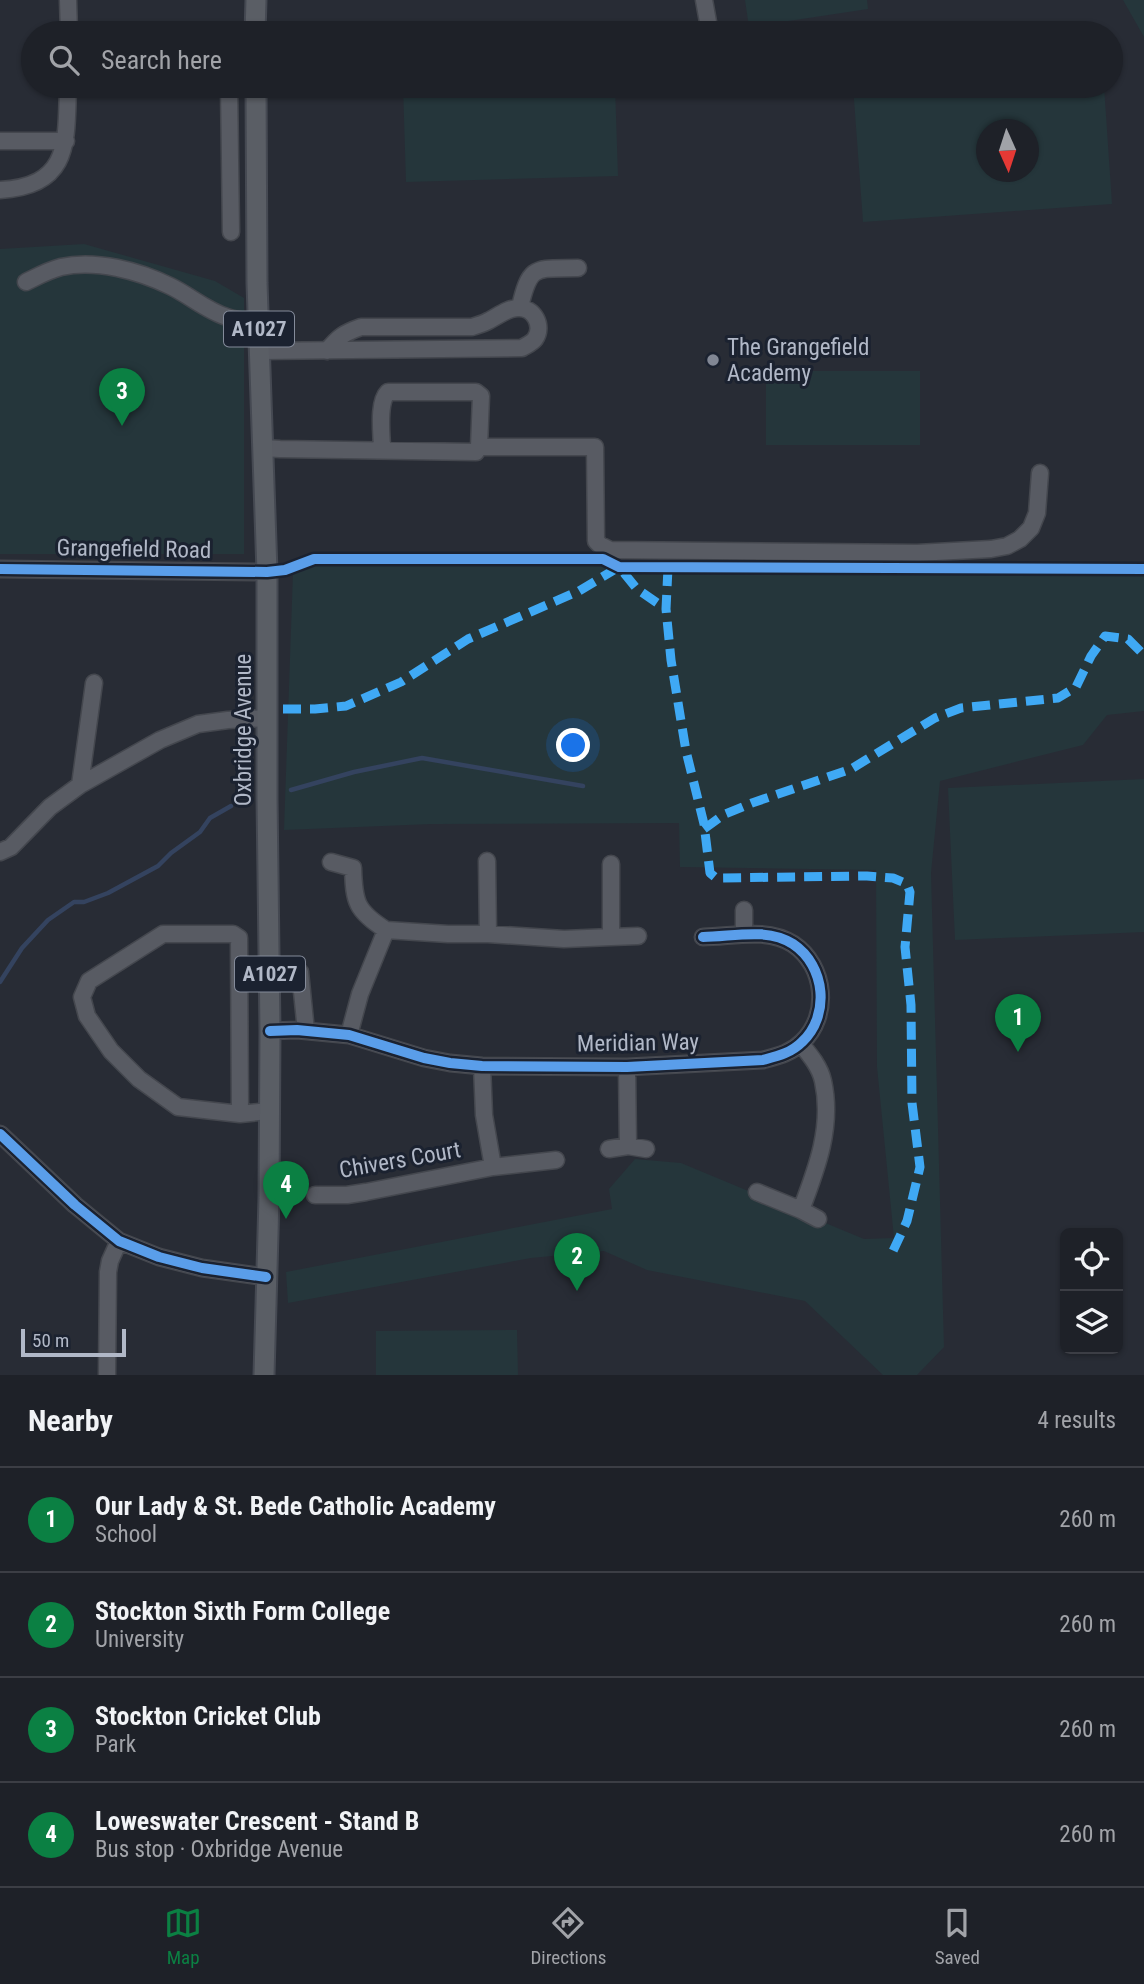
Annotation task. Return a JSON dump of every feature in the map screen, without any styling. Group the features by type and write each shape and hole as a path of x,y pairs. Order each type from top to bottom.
{"main road":[{"path":"255,21 256,0"},
{"name":"Oxbridge Avenue","path":"256,98 256,235 267,572 270,1031 264,1375"}],"street":[{"path":"68,0 69,21"},
{"path":"704,0 708,21"},
{"path":"0,190 20,189 52,172 62,157 66,141 68,98"},
{"path":"229,98 231,232"},
{"path":"0,141 66,141"},
{"path":"26,282 62,267 110,267 169,286 226,317 259,322"},
{"path":"520,307 526,281 531,274 544,269 578,268"},
{"path":"260,351 327,351 522,348 533,342 539,332 538,322 531,312 520,307 472,327 362,327 338,337 327,351"},
{"path":"263,448 476,452 480,447 481,396 476,392 388,392 382,404 382,450"},
{"path":"480,447 595,447 597,552 917,553 991,549 1007,546 1020,539 1031,528 1037,513 1040,473"},
{"name":"Grangefield Road","path":"0,569 267,572"},
{"path":"80,785 94,683"},
{"path":"0,852 11,847 51,807 80,785 160,740 198,724 268,718"},
{"path":"487,861 488,934"},
{"path":"331,862 353,868 369,865"},
{"path":"611,864 611,937"},
{"path":"353,868 354,890 359,907 369,919 386,930 564,939 638,936"},
{"path":"744,910 744,934"},
{"path":"349,1035 359,996 386,930"},
{"path":"240,1114 239,938 233,934 163,934 89,981 82,997 87,1016 111,1051 139,1079 178,1107 240,1114 269,1111"},
{"path":"703,937 770,935 792,944 808,958 816,971 821,988 820,1008 815,1028 801,1044 816,1063 823,1081 826,1119 818,1166 802,1210"},
{"path":"300,972 306,1031"},
{"name":"Meridian Way","path":"270,1031 349,1035 424,1058 482,1066 627,1067 763,1060 784,1055 801,1044"},
{"name":"Chivers Court","path":"482,1066 484,1115 493,1167"},
{"name":"Meridian Way","path":"627,1067 628,1146"},
{"path":"0,1134 75,1205 119,1241 159,1257 202,1268 266,1277"},
{"path":"609,1149 628,1146 646,1149"},
{"name":"Chivers Court","path":"315,1195 347,1195 493,1167 556,1160"},
{"path":"757,1192 818,1219"},
{"path":"107,1375 108,1272 119,1241"}],"shaded area":[{"path":"745,0 867,0 868,9 789,21 748,21"},
{"path":"1123,0 1144,0 1144,37"},
{"path":"403,98 615,98 618,176 406,182"},
{"path":"854,98 1105,98 1112,204 863,222"},
{"path":"84,244 215,281 244,298 244,554 0,554 0,249"},
{"path":"766,371 920,371 920,445 766,445"},
{"path":"313,562 1144,574 1144,711 1107,715 1083,745 940,781 931,873 944,1347 917,1375 883,1375 805,1301 647,1270 604,1251 531,1258 288,1303 286,1272 612,1209 609,1189 635,1159 681,1163 864,1239 894,1238 877,1067 876,870 680,867 679,823 432,824 284,830 293,572"},
{"path":"1144,779 1144,932 955,940 948,788"},
{"path":"517,1330 518,1375 376,1375 376,1331"}],"waterway":[{"path":"291,790 354,772 422,758 583,786"},
{"path":"0,982 22,948 48,920 74,902 84,902 108,893 158,866 200,832 210,818 231,806"}],"marked path":[{"path":"283,709 346,706 401,682 468,639 579,591 619,567 637,589 666,609"},
{"path":"668,568 666,609 671,660 686,751 704,824 710,873 716,878 893,878 907,884 910,892 905,947 911,1005 912,1103 920,1167 907,1221 893,1251 886,1253"},
{"path":"704,829 723,815 752,803 851,769 935,718 961,708 1058,698 1076,687 1091,656 1105,636 1128,639 1144,655"}],"cycle path":[{"path":"0,569 267,572 285,570 314,559 603,559 619,567 1144,569"},
{"path":"270,1031 297,1030 349,1035 424,1058 482,1066 627,1067 763,1060 798,1046 811,1031 820,1005 818,978 804,953 783,939 761,934 703,937"},
{"path":"0,1134 75,1205 119,1241 159,1257 202,1268 266,1277"}],"place":[{"name":"The Grangefield Academy","path":"713,360"},
{"name":"Stockton Cricket Club","path":"122,426"},
{"name":"Our Lady & St. Bede Catholic Academy","path":"1018,1052"},
{"name":"Loweswater Crescent - Stand B","path":"286,1219"},
{"name":"Stockton Sixth Form College","path":"577,1291"}]}
